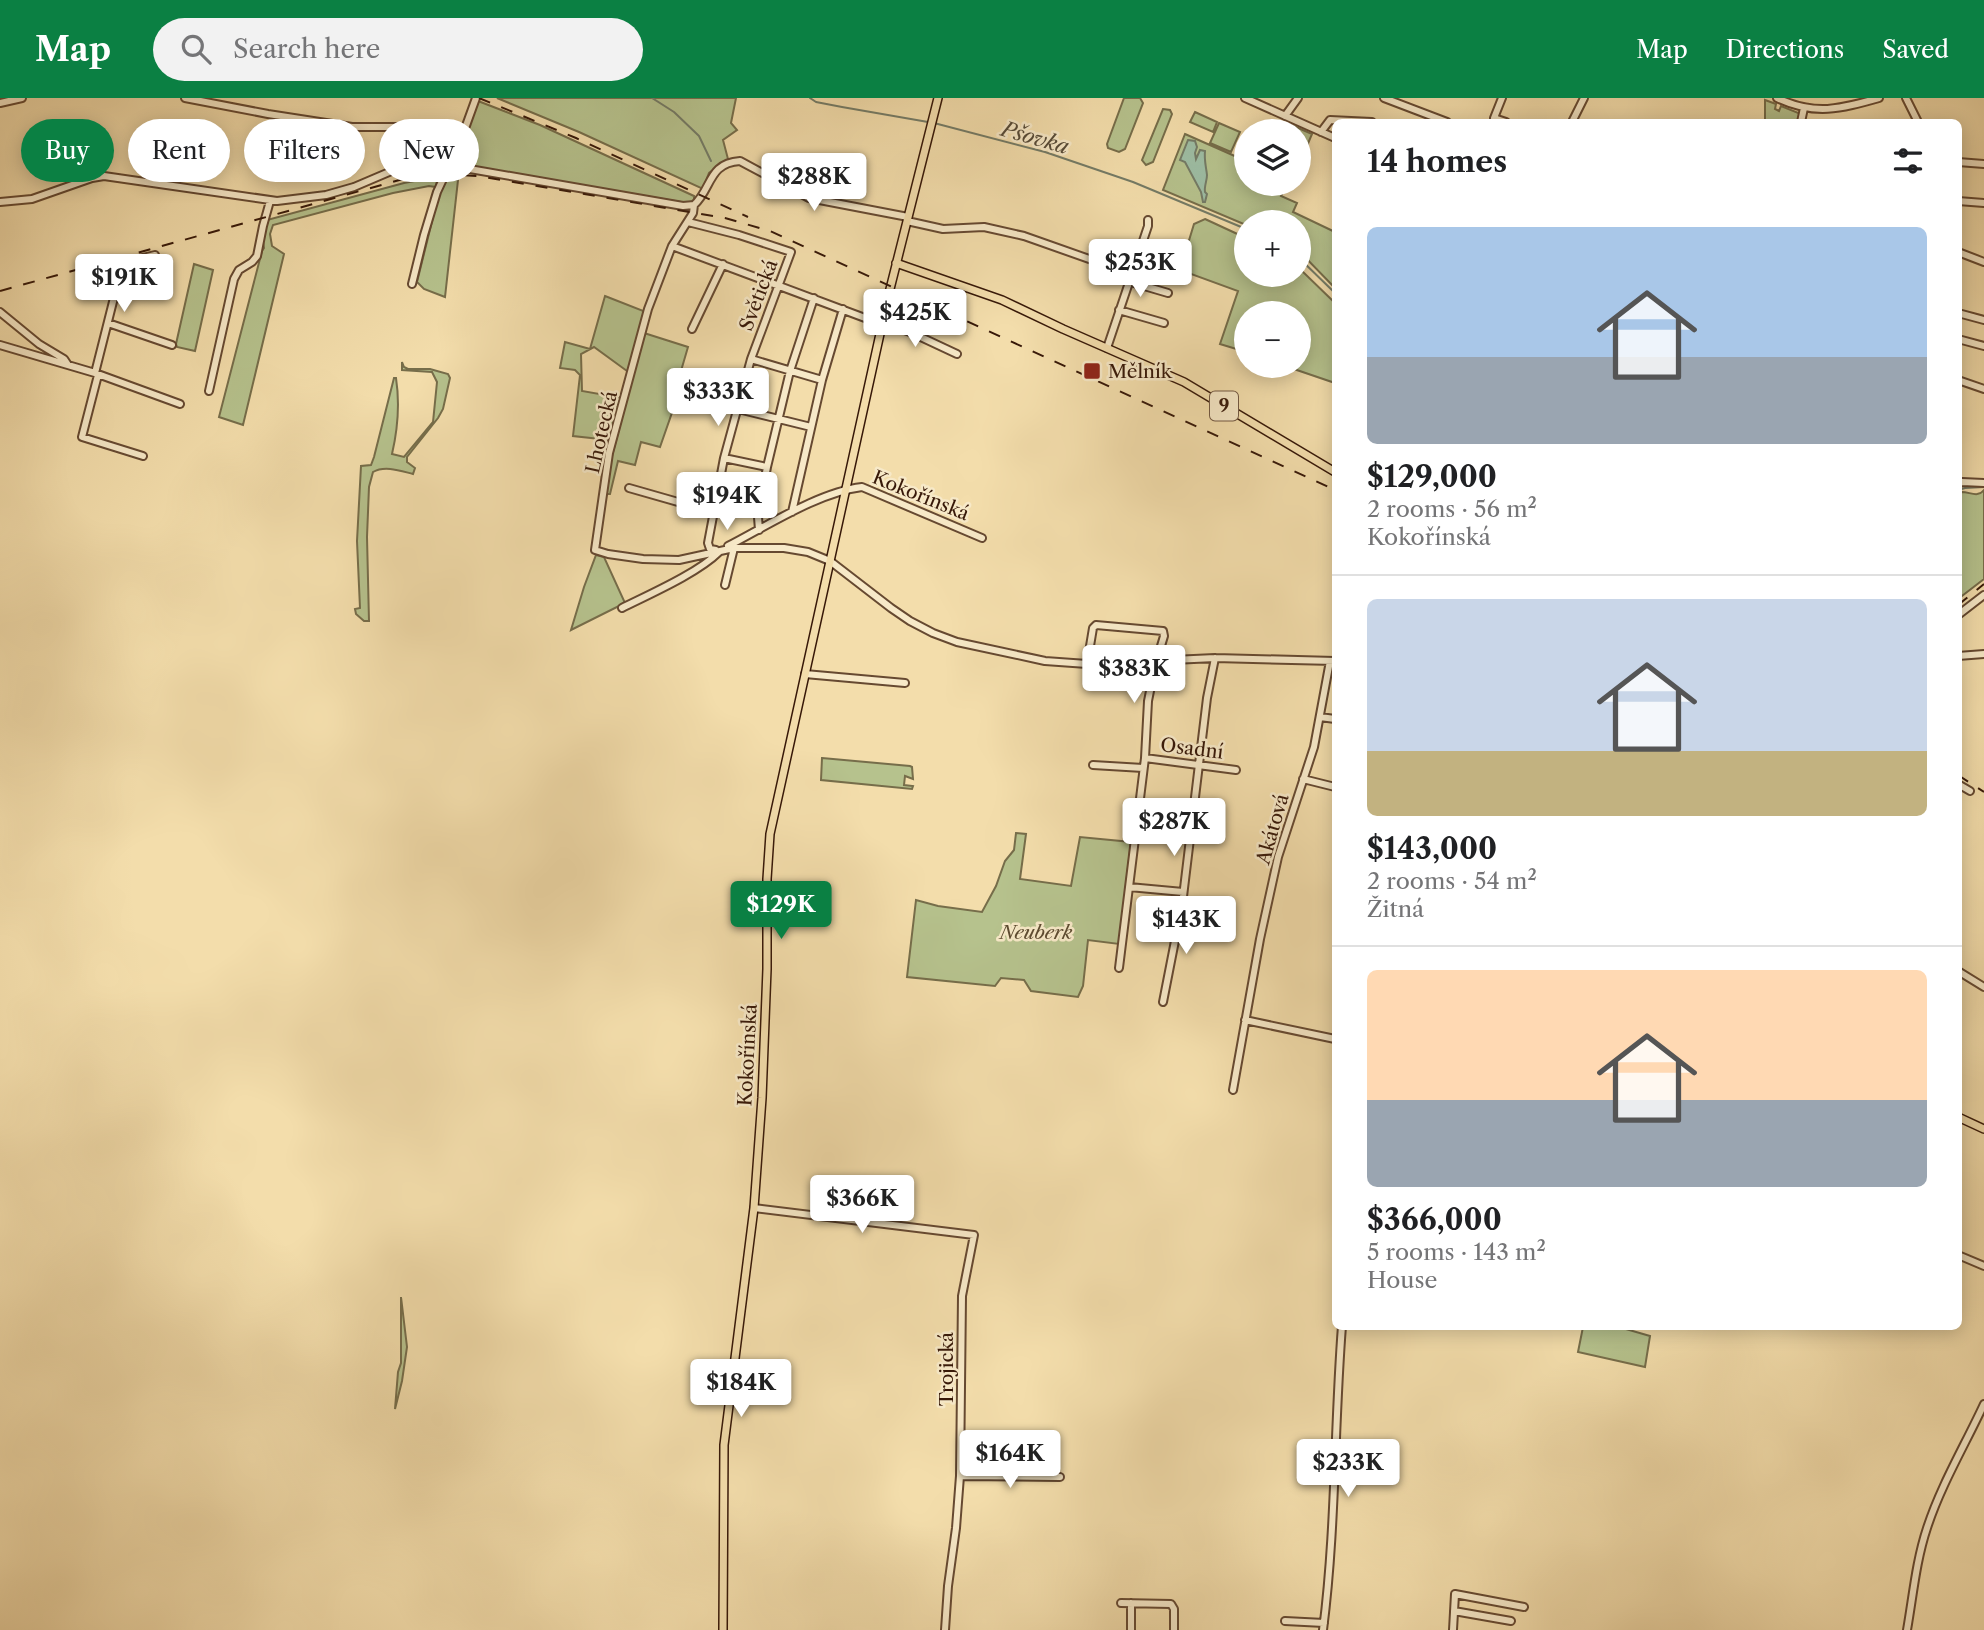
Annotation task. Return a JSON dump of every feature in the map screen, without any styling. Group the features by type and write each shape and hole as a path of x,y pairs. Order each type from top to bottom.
{"main road":[{"name":"Kokořínská","path":"723,1630 724,1445 754,1208 767,983 770,834 896,263 938,98"},
{"name":"9","path":"896,263 1002,300 1184,382 1332,470"},
{"path":"1962,1119 1984,1129"}],"street":[{"path":"0,103 22,98"},
{"path":"185,98 352,127 379,127"},
{"path":"468,119 476,98"},
{"path":"1245,98 1332,137"},
{"path":"1285,116 1298,98"},
{"path":"1384,98 1439,119"},
{"path":"1497,119 1494,118 1502,98"},
{"path":"1574,119 1584,98"},
{"path":"1777,98 1804,108 1823,110 1879,98"},
{"path":"1906,98 1916,119"},
{"path":"1802,119 1804,108"},
{"path":"1321,132 1332,120"},
{"name":"Lhotecká","path":"721,550 679,560 643,559 595,550 610,453 648,309 672,246 694,211 694,205 715,172 732,162 740,161 809,198 908,217"},
{"path":"1962,162 1984,164"},
{"path":"479,170 683,206 694,205"},
{"path":"0,202 32,199 104,176 270,201 326,195 379,176"},
{"path":"412,284 441,182"},
{"path":"209,391 234,279 239,270 257,256 270,201"},
{"path":"1962,201 1984,204"},
{"path":"908,217 943,229 984,227 1024,236 1126,272 1134,283 1168,293"},
{"path":"1107,348 1148,220"},
{"name":"Světická","path":"688,222 791,252 751,359 724,458 708,545 712,550 721,550"},
{"path":"672,246 865,318 883,322 957,354"},
{"path":"1962,254 1984,262"},
{"path":"143,456 82,437 123,265 155,255"},
{"path":"692,330 723,264"},
{"path":"759,530 758,517 778,419 790,371 814,298"},
{"path":"792,512 822,380 843,309"},
{"path":"1119,310 1164,323"},
{"path":"0,312 39,344 64,359 68,365"},
{"path":"1962,314 1984,320"},
{"path":"108,323 173,345"},
{"path":"1962,340 1984,346"},
{"path":"0,345 96,374 180,404"},
{"path":"751,359 822,380"},
{"path":"1962,381 1984,389"},
{"path":"737,409 811,427"},
{"path":"724,458 767,467"},
{"path":"1962,483 1984,483"},
{"name":"Kokořínská","path":"846,489 862,487 982,538"},
{"path":"629,488 713,512"},
{"path":"622,608 681,578 714,558 721,550 792,512 846,489"},
{"path":"725,585 734,548"},
{"path":"721,550 783,548 808,552 830,561 891,608 933,633 957,642 1045,661 1087,664 1215,658 1332,661"},
{"path":"1962,612 1984,595"},
{"path":"1087,664 1093,628 1099,624 1163,631 1148,701 1145,758 1119,968"},
{"path":"1962,656 1984,654"},
{"path":"1163,1002 1182,905 1207,698 1215,658"},
{"name":"Akátová","path":"1233,1090 1260,939 1278,857 1314,747 1332,665"},
{"path":"805,674 905,683"},
{"path":"1320,717 1332,719"},
{"name":"Osadní","path":"1145,758 1236,769"},
{"path":"1093,765 1143,768"},
{"path":"1303,779 1332,786"},
{"path":"1962,786 1970,791"},
{"path":"1129,887 1183,892"},
{"path":"1182,905 1211,909"},
{"path":"1962,973 1984,986"},
{"path":"1245,1020 1332,1039"},
{"name":"Trojická","path":"754,1208 974,1235 962,1296 960,1476 945,1630"},
{"path":"1962,1257 1984,1266"},
{"path":"1285,1621 1324,1627 1335,1485 1342,1330"},
{"path":"1907,1630 1916,1573 1928,1525 1941,1491 1984,1404"},
{"path":"960,1476 1059,1477"},
{"path":"1453,1630 1455,1594 1524,1607"},
{"path":"1121,1603 1171,1604 1174,1609 1174,1630"},
{"path":"1130,1630 1132,1603"},
{"path":"1454,1611 1511,1621"}],"green space":[{"path":"497,98 736,98 731,123 737,130 723,140 728,159 709,173 703,189"},
{"path":"1124,98 1140,98 1143,103 1125,149 1119,152 1108,148 1107,144"},
{"path":"1765,100 1776,104 1775,109 1779,111 1781,106 1801,114 1800,119 1765,119"},
{"path":"478,101 540,125 694,196 694,200 690,203 681,202 479,168 479,119 471,119"},
{"path":"1163,109 1170,110 1172,114 1153,162 1146,165 1142,160"},
{"path":"1195,112 1217,122 1213,132 1190,122"},
{"path":"1219,123 1234,129 1231,152 1210,143"},
{"path":"1185,134 1234,156 1234,196 1281,196 1297,203 1294,210 1234,210 1234,220 1163,190"},
{"path":"437,182 436,187 393,193 273,225 270,234 272,246 284,254 243,425 219,417 264,248 267,220 404,183"},
{"path":"446,182 458,182 445,297 424,289 417,282 439,193"},
{"path":"1205,219 1234,232 1234,287 1311,287 1311,280 1332,300 1332,382 1311,375 1311,301 1235,301 1238,291 1180,270 1194,224"},
{"path":"1311,221 1332,231 1332,285 1311,263"},
{"path":"194,264 213,270 195,351 177,347 176,344"},
{"path":"605,296 646,312 628,375 627,371 594,347 581,354 582,391 622,398 609,440 573,436 580,375 575,370 560,368 565,342 590,349"},
{"path":"1234,303 1234,348 1220,344"},
{"path":"644,333 688,347 676,388 675,404 660,447 641,442 635,465 618,461 610,494 605,494 611,460"},
{"path":"402,362 408,369 430,369 448,374 450,378 443,409 407,457 407,462 415,468 413,474 388,469 373,472 369,487 367,537 369,621 364,621 356,614 355,609 360,608 357,541 361,466 371,465 374,457 394,378 398,407 392,454 404,457 433,422 437,382 432,372 402,370"},
{"path":"1984,490 1984,579 1962,596 1962,492"},
{"path":"596,555 604,557 625,603 571,630 584,587"},
{"path":"822,758 910,766 913,779 905,776 904,785 913,786 912,789 821,780"},
{"name":"Neuberk","path":"1016,833 1026,834 1020,879 1071,886 1080,837 1131,842 1119,944 1088,940 1083,986 1078,997 1031,991 1024,980 1001,978 995,986 907,977 916,900 982,912 1005,861 1014,850"},
{"path":"401,1297 407,1347 395,1409 401,1363"},
{"path":"1582,1330 1629,1330 1650,1336 1645,1367 1578,1352"}],"shaded area":[{"path":"1188,140 1195,141 1196,159 1200,150 1205,151 1205,202 1185,162 1180,160"}],"waterway":[{"path":"652,98 674,112 699,136 711,161"},
{"name":"Pšovka","path":"810,98 816,102 928,122"},
{"name":"Pšovka","path":"934,123 1045,152 1133,182 1234,224"},
{"name":"Pšovka","path":"1311,270 1332,290"},
{"name":"Pšovka","path":"1962,489 1984,487"}],"railway":[{"path":"479,98 576,138 748,217"},
{"path":"0,291 403,179 444,174 478,176 725,218 770,231 1332,489"},
{"path":"1962,602 1984,584"},
{"path":"1962,778 1984,792"}],"place":[{"name":"Mělník","path":"1092,371"}]}
